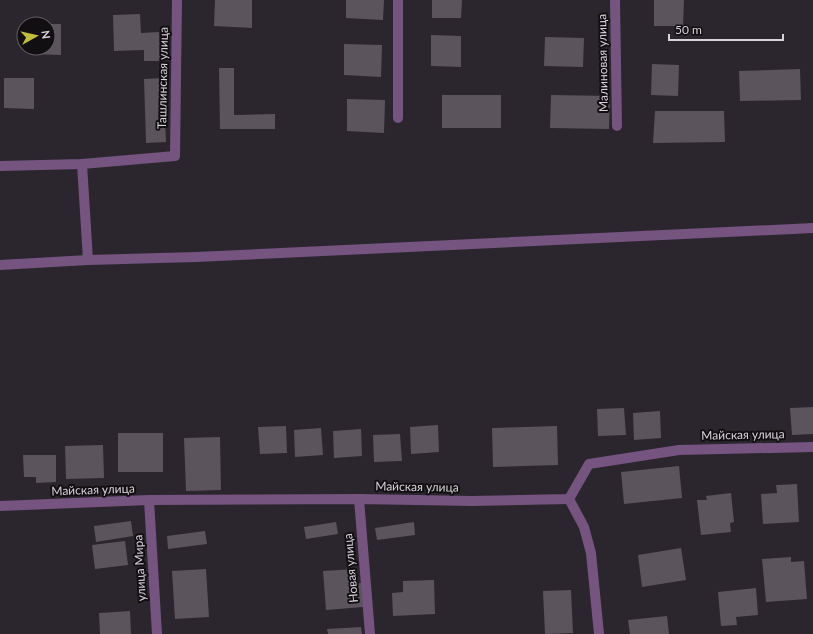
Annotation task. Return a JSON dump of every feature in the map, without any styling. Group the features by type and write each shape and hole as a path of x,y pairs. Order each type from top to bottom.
{"street":[{"name":"Ташлинская улица","path":"82,164 175,156 177,0"},
{"path":"398,0 398,118"},
{"name":"Малиновая улица","path":"615,0 617,126"},
{"path":"0,166 82,164 88,260"},
{"path":"0,265 88,260 204,257 813,228"},
{"name":"Майская улица","path":"0,506 149,500 359,499 472,501 569,499 589,464 679,450 813,447"},
{"name":"Новая улица","path":"359,499 370,634"},
{"path":"569,499 584,527 591,553 599,634"},
{"name":"улица Мира","path":"149,500 157,634"}],"building":[{"path":"215,0 252,0 252,28 214,26"},
{"path":"346,0 384,0 383,20 346,18"},
{"path":"432,0 462,0 461,18 432,18"},
{"path":"654,0 684,0 683,26 654,26"},
{"path":"140,14 141,33 159,32 160,61 144,61 144,50 114,51 113,15"},
{"path":"56,24 61,24 61,55 56,55"},
{"path":"431,35 461,36 461,67 431,66"},
{"path":"545,37 584,38 583,67 544,66"},
{"path":"344,44 382,45 381,77 344,75"},
{"path":"652,64 679,65 678,96 651,95"},
{"path":"219,68 234,68 234,115 275,114 275,129 220,129"},
{"path":"800,69 801,100 740,101 739,71"},
{"path":"4,78 34,78 34,109 4,108"},
{"path":"163,78 166,142 146,143 144,79"},
{"path":"442,95 501,95 501,128 442,128"},
{"path":"551,95 610,96 609,129 550,128"},
{"path":"347,99 385,100 384,133 347,131"},
{"path":"655,111 724,111 725,142 653,143"},
{"path":"813,407 813,434 792,435 790,408"},
{"path":"624,408 626,435 598,436 597,409"},
{"path":"660,411 661,438 634,440 633,413"},
{"path":"438,425 439,452 411,454 410,427"},
{"path":"286,426 287,453 260,454 258,427"},
{"path":"557,426 558,465 493,467 492,428"},
{"path":"321,428 323,455 295,457 294,430"},
{"path":"361,429 362,456 334,458 333,431"},
{"path":"118,433 163,433 163,472 118,472"},
{"path":"400,434 402,461 374,462 373,435"},
{"path":"220,437 221,490 186,491 184,438"},
{"path":"103,445 104,478 66,479 65,446"},
{"path":"23,455 56,455 56,482 36,483 36,477 24,477"},
{"path":"679,466 682,498 624,504 621,472"},
{"path":"797,484 799,522 763,524 761,494 777,493 776,485"},
{"path":"731,493 734,522 730,523 731,532 701,535 697,500 707,500 706,496"},
{"path":"131,521 133,536 96,542 94,526"},
{"path":"336,522 338,534 306,539 304,527"},
{"path":"414,522 415,535 377,540 375,528"},
{"path":"205,531 207,544 168,549 167,536"},
{"path":"125,541 128,565 95,569 92,545"},
{"path":"681,548 686,580 642,587 638,555"},
{"path":"791,557 791,562 804,561 807,599 766,602 762,559"},
{"path":"206,569 209,617 175,619 172,571"},
{"path":"354,569 355,584 361,583 363,607 326,610 323,571"},
{"path":"434,580 435,614 393,616 392,593 403,592 403,581"},
{"path":"756,588 758,615 736,617 737,625 721,626 718,592"},
{"path":"571,590 573,633 545,634 543,591"},
{"path":"130,611 131,634 100,634 99,613"},
{"path":"667,616 669,634 630,634 628,620"},
{"path":"361,627 362,634 328,634 327,629"}]}
